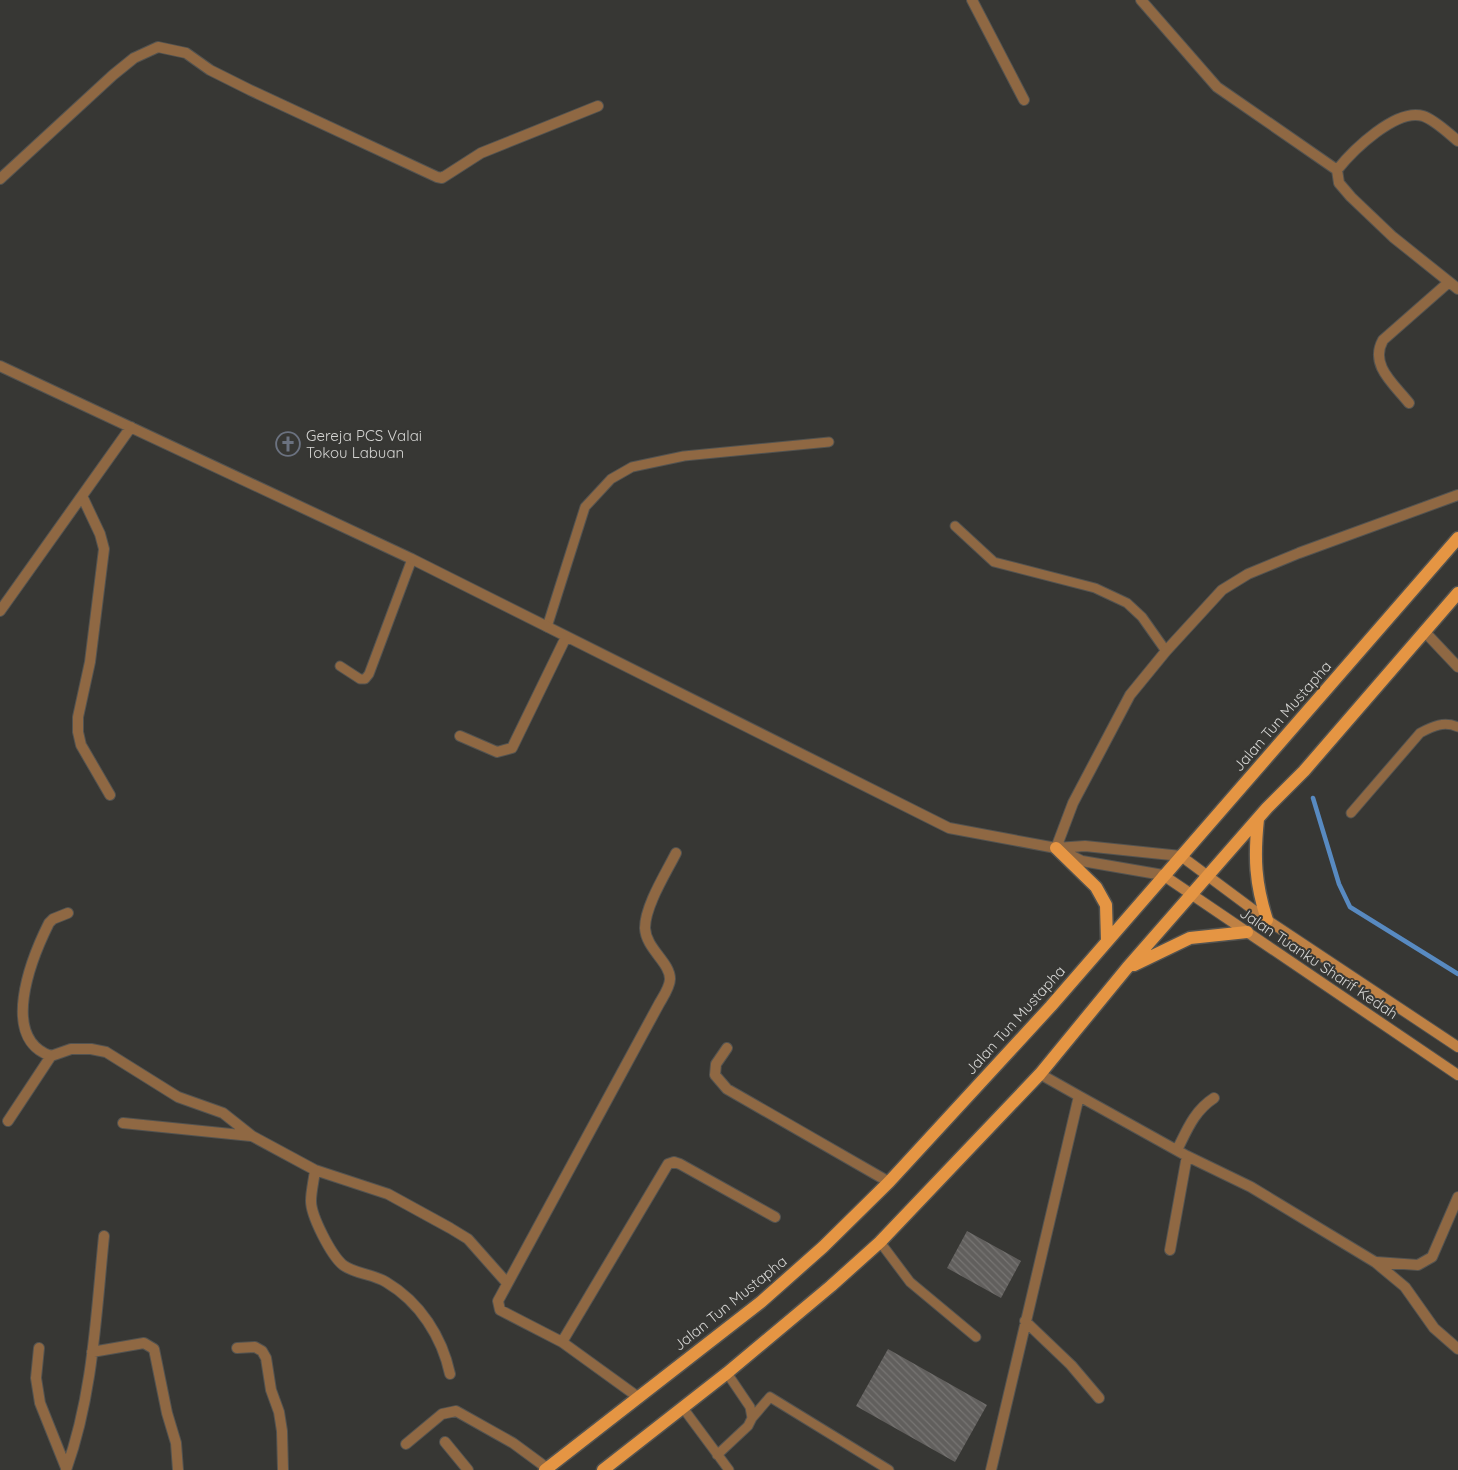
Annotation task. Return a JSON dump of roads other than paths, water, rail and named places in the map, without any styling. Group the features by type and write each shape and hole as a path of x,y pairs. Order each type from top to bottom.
{"main road":[{"name":"Jalan Tun Mustapha","path":"546,1469 761,1302 823,1247 889,1182 1051,1006 1458,538"},
{"path":"603,1470 727,1373 832,1286 880,1242 1040,1074 1127,968 1210,876 1267,808 1304,771 1458,593"},
{"path":"1258,820 1255,853 1256,878 1266,920"},
{"path":"1056,848 1096,887 1106,905 1107,940"},
{"name":"Jalan Tuanku Sharif Kedah","path":"1180,856 1210,876 1266,920 1458,1047"},
{"name":"Jalan Tuanku Sharif Kedah","path":"1163,875 1458,1075"},
{"path":"1127,968 1190,938 1247,932"}],"street":[{"path":"972,0 1024,100"},
{"path":"1142,0 1217,87 1338,170"},
{"path":"0,179 112,75 134,58 158,47 186,53 210,70 250,90 436,177 442,178 481,153 598,106"},
{"path":"1458,141 1424,116 1411,114 1398,118 1350,154 1338,170 1339,183 1351,197 1393,236 1458,289"},
{"path":"1409,403 1382,371 1378,360 1378,349 1383,340 1449,282"},
{"path":"0,366 412,560 949,828 1056,848 1085,846 1180,856"},
{"path":"0,611 83,498 131,427"},
{"path":"1056,848 1073,803 1130,695 1166,651 1222,590 1248,574 1300,553 1458,496"},
{"path":"83,498 100,534 104,549 90,662 78,717 78,732 81,745 110,795"},
{"path":"1424,631 1458,667"},
{"path":"460,736 497,752 512,748 517,743 566,637"},
{"path":"1056,848 1082,861 1163,875"},
{"path":"638,1397 562,1342 500,1310 498,1301 670,981 668,971 647,940 645,928 646,916 676,853"},
{"path":"68,913 49,923 18,984 15,998 15,1025 23,1041 39,1053 51,1056 71,1049 91,1049 106,1052 178,1097 223,1113 252,1136 315,1170 388,1194 450,1228 468,1239 507,1283"},
{"path":"727,1048 716,1064 715,1075 727,1089 889,1182"},
{"path":"8,1121 51,1056"},
{"path":"1040,1074 1187,1156 1251,1187 1375,1262 1405,1287 1434,1328 1458,1349"},
{"path":"990,1470 1079,1096"},
{"path":"1177,1150 1193,1117 1202,1106 1214,1098"},
{"path":"123,1123 252,1136"},
{"path":"1170,1250 1187,1156"},
{"path":"562,1342 668,1164 674,1162 680,1164 774,1217"},
{"path":"315,1170 311,1202 330,1252 344,1265 385,1281 408,1298 425,1318 439,1341 450,1374"},
{"path":"1375,1262 1418,1265 1432,1257 1458,1197"},
{"path":"66,1469 83,1414 92,1352 104,1236"},
{"path":"1025,1321 1071,1365 1099,1398"},
{"path":"92,1352 139,1343 152,1346 167,1413 176,1443 178,1470"},
{"path":"237,1348 255,1347 262,1351 266,1358 269,1382 279,1412 282,1431 283,1470"},
{"path":"39,1348 36,1378 40,1403 66,1469"},
{"path":"406,1444 442,1414 456,1411 513,1443 546,1469"},
{"path":"446,1442 468,1470"}],"lane":[{"path":"547,627 585,507 611,479 632,467 684,456 829,442"},
{"path":"955,526 994,562 1095,588 1127,603 1142,617 1166,651"},
{"path":"340,666 360,679 365,679 369,674 412,560"},
{"path":"1351,814 1420,733 1433,726 1448,723 1458,727"},
{"path":"880,1242 910,1282 976,1337"},
{"path":"727,1373 750,1407 752,1418"},
{"path":"717,1455 748,1426 752,1418 770,1397 889,1470"},
{"path":"684,1408 729,1470"}],"waterway":[{"path":"1313,798 1339,884 1350,907 1458,974"}],"place":[{"name":"Gereja PCS Valai Tokou Labuan","path":"288,444"}]}
